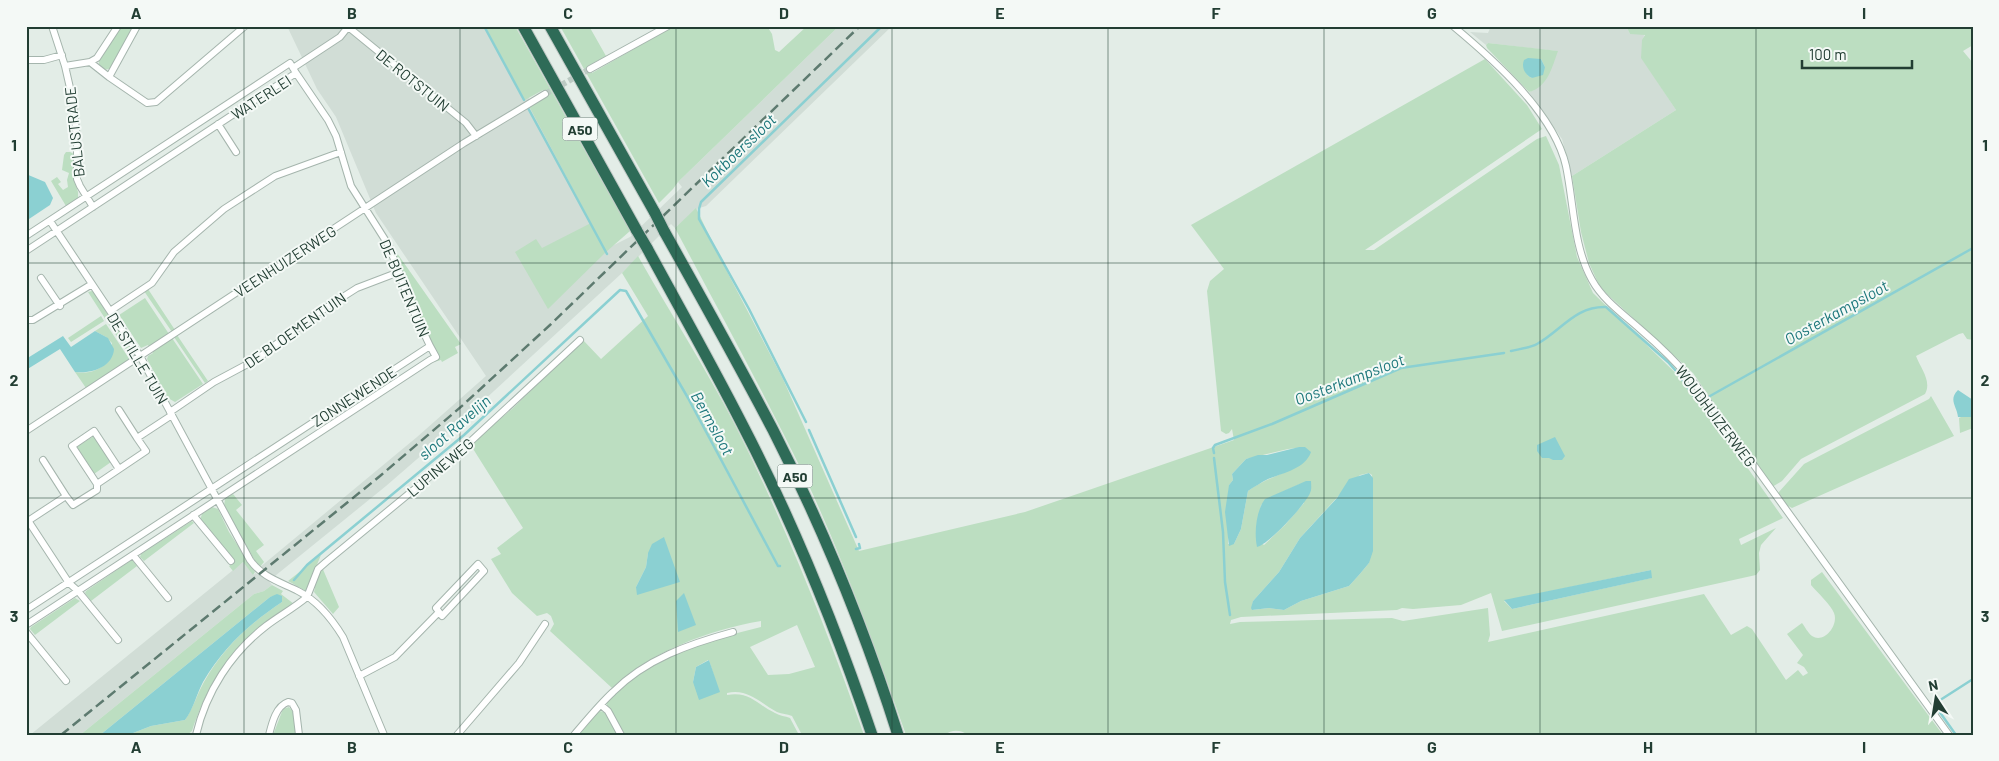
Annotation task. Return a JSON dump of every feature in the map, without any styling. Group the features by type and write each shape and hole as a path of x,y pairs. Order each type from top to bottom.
{"highway":[{"name":"A50","path":"523,26 743,425 827,609 872,735"},
{"name":"A50","path":"550,26 730,350 793,472 850,600 898,735"}],"street":[{"name":"BALUSTRADE","path":"52,26 65,66 75,122 77,179 93,207"},
{"path":"65,66 90,62 97,58 118,26"},
{"path":"109,78 137,26"},
{"path":"90,62 109,78 147,103 156,102 245,26"},
{"path":"590,69 668,26"},
{"name":"WOUDHUIZERWEG","path":"1453,26 1502,70 1529,100 1552,133 1566,166 1582,255 1588,273 1597,289 1669,356 1696,385 1949,735"},
{"path":"295,70 340,37 348,27"},
{"name":"DE ROTSTUIN","path":"348,27 466,123 476,136"},
{"path":"26,60 44,60 62,55"},
{"name":"WATERLEI","path":"26,236 290,63 295,70 218,124 26,250"},
{"name":"DE BUITENTUIN","path":"295,70 328,120 341,152 350,182 364,209 389,246 412,308 430,346"},
{"name":"VEENHUIZERWEG","path":"26,431 476,136 545,94"},
{"path":"218,124 236,152"},
{"path":"110,311 152,283 173,254 224,209 275,176 341,152"},
{"name":"DE STILLE TUIN","path":"50,220 140,356 217,500"},
{"name":"DE BLOEMENTUIN","path":"137,438 214,382 257,360 313,316 356,288 399,272"},
{"path":"41,278 60,306"},
{"path":"27,319 33,320 60,306 92,284"},
{"name":"LUPINEWEG","path":"308,598 318,569 456,455 580,340"},
{"name":"ZONNEWENDE","path":"26,610 430,346 436,357 26,625"},
{"path":"97,484 146,451 119,410"},
{"path":"43,460 73,505 97,490 97,484 72,446 94,431 119,469"},
{"path":"66,496 27,520 69,583 78,591 118,640"},
{"path":"217,500 255,567 265,575 308,598 335,623 344,637 384,735"},
{"path":"193,515 231,561"},
{"path":"133,555 168,598"},
{"path":"478,564 484,571 442,616 439,612 436,608 478,564"},
{"path":"196,735 209,695 231,661 261,630 308,598"},
{"path":"359,676 395,657 439,612"},
{"path":"458,735 519,663 545,624"},
{"path":"26,632 66,681"},
{"path":"574,735 613,691 658,659 688,645 733,632"},
{"path":"269,735 278,711 282,705 288,702 292,703 296,710 299,735"},
{"path":"601,705 608,711 621,735"}],"shaded area":[{"path":"287,26 488,26 612,246 630,237 682,187 678,182 839,26 892,26 706,206 696,209 675,228 671,224 622,273 469,414 386,486 275,576 259,568 417,437 486,376 376,213 336,117 317,89"},
{"path":"1491,26 1626,26 1630,34 1644,34 1642,58 1676,110 1572,176 1562,139 1529,92 1534,90 1557,51 1488,43 1486,45 1470,32 1488,33"},
{"path":"243,562 254,575 255,573 268,580 272,585 264,591 254,594 80,735 30,735"}],"green space":[{"path":"121,26 134,26 111,68 104,69 99,64 99,59"},
{"path":"485,26 515,26 630,231 548,309 515,252 536,239 542,248 591,223 529,106 547,97 543,90 525,100"},
{"path":"560,26 589,26 606,56 588,66 592,73 674,26 767,26 772,34 775,50 779,52 807,26 839,26 678,182 659,203"},
{"path":"1626,26 1973,26 1973,45 1963,51 1973,63 1973,340 1967,339 1963,333 1959,334 1916,356 1927,380 1925,394 1801,459 1782,481 1772,487 1693,373 1607,294 1599,285 1589,263 1581,232 1572,176 1676,110 1641,58 1642,40 1645,35 1630,34"},
{"path":"1488,43 1558,51 1545,81 1541,86 1529,92 1486,45","holes":["1541,59 1545,67 1532,78 1526,73 1524,60"]},
{"path":"1485,59 1527,105 1542,129 1365,250 1374,250 1537,139 1546,136 1559,165 1577,257 1593,293 1691,388 1783,518 1739,539 1741,545 1776,528 1761,545 1759,553 1760,570 1756,575 1502,631 1491,593 1461,605 1413,609 1402,608 1397,610 1241,617 1231,620 1230,624 1240,622 1392,618 1403,621 1488,608 1490,635 1488,642 1704,594 1731,635 1747,626 1752,629 1786,680 1798,670 1803,676 1808,673 1804,667 1797,663 1803,655 1787,634 1802,623 1812,636 1817,638 1826,635 1834,623 1834,613 1827,602 1811,585 1811,580 1822,572 1943,735 968,735 956,731 945,735 906,735 846,572 805,477 675,228 696,208 783,379 859,551 1025,512 1234,440 1232,429 1226,434 1221,431 1207,291 1210,281 1224,269 1191,225","holes":["1305,447 1305,461 1248,491 1241,529 1234,544 1228,544 1229,485 1233,480 1232,474 1246,459","1369,473 1372,475 1369,563 1349,586 1301,601 1284,610 1269,608 1252,610 1253,601 1279,572 1300,538 1360,475","1300,484 1304,503 1264,545 1256,539 1261,505 1278,494","1651,570 1651,578 1512,609 1504,601"]},
{"path":"66,152 74,154 74,179 78,199 66,206 51,181 57,177 61,182 58,184 63,190 68,187 69,173 62,170"},
{"path":"392,246 461,344 455,347 458,353 442,362 441,360 434,362 438,356 420,322"},
{"path":"638,256 713,383 772,502 805,579 864,735 802,735 792,716 777,712 748,694 734,692 727,693 727,695 742,695 777,714 790,718 799,735 624,735 606,703 622,688 658,663 697,646 761,627 761,621 721,630 681,644 644,664 612,688 550,631 554,624 551,616 547,613 537,616 512,593 491,559 501,554 497,548 523,528 470,444 512,409 583,340 601,359 648,316 622,273","holes":["648,553 680,582 636,587 646,567","797,625 815,667 789,674 768,675 750,647","709,660 719,692 693,682 696,667"]},
{"path":"148,289 175,330 172,332 144,291"},
{"path":"92,291 110,318 106,320 88,292"},
{"path":"145,298 169,334 149,347 148,345 141,348 119,315"},
{"path":"101,316 104,321 71,342 68,338"},
{"path":"112,319 133,352 132,358 107,322"},
{"path":"106,324 130,360 86,388 75,372 93,371 108,362 112,343 95,331"},
{"path":"177,335 208,381 205,383 174,337"},
{"path":"172,338 203,384 175,402 168,398 147,359 153,353 152,351"},
{"path":"1931,396 1954,436 1792,508 1783,503 1777,494 1804,464 1929,399"},
{"path":"1973,414 1973,428 1960,433 1959,418 1963,416 1971,417"},
{"path":"94,436 111,462 94,474 76,447"},
{"path":"233,494 242,505 236,510 264,545 256,551 264,562 259,568 224,506 225,499"},
{"path":"212,507 218,509 229,532 255,572 253,575 243,562 233,571 229,566 234,562 200,520 202,514"},
{"path":"192,521 194,523 144,561 140,557 141,554"},
{"path":"321,555 306,591 288,581"},
{"path":"130,561 133,561 137,566 91,601 85,593 86,591"},
{"path":"322,567 339,607 333,614 314,592 315,588 313,588"},
{"path":"272,585 283,591 281,594 294,604 253,633 232,654 202,704 192,731 187,735 128,735 151,726 185,720 204,682 220,658 238,637 282,602 279,595 270,597 100,735 80,735 254,594 264,591"},
{"path":"75,598 80,601 35,635 30,629 31,627"},
{"path":"289,707 293,712 296,735 273,735 283,709"},
{"path":"599,711 605,712 618,735 577,735"}],"water":[{"path":"1528,58 1541,59 1545,67 1543,75 1532,78 1527,75 1523,65 1524,60"},
{"path":"26,174 45,182 53,198 50,205 26,221"},
{"path":"95,331 108,338 114,349 110,360 100,368 88,372 75,372 60,349 26,370 26,359 63,336 71,347"},
{"path":"1958,390 1973,400 1973,414 1971,417 1958,417 1953,400"},
{"path":"1555,437 1565,456 1562,460 1542,458 1537,451 1537,445"},
{"path":"1305,447 1311,452 1304,463 1293,470 1268,479 1248,491 1241,529 1234,544 1229,546 1225,512 1229,485 1233,480 1232,474 1246,459"},
{"path":"1369,473 1373,478 1373,551 1369,563 1359,575 1349,586 1301,601 1284,610 1269,608 1252,610 1253,601 1279,572 1300,538 1337,498 1349,479"},
{"path":"1306,481 1311,481 1311,490 1302,506 1278,532 1257,547 1256,522 1265,499"},
{"path":"664,537 680,582 637,595 636,587 646,567 648,553 652,544"},
{"path":"1651,570 1652,578 1512,609 1504,600"},
{"path":"684,593 696,625 678,632 676,601"},
{"path":"277,594 282,596 282,602 248,628 219,658 203,682 185,720 151,726 128,735 100,735 270,597"},
{"path":"709,660 720,692 699,700 693,682 696,667"}],"waterway":[{"path":"484,26 524,100"},
{"name":"Kokboerssloot","path":"806,422 749,309 699,219 699,209 701,202 882,26"},
{"path":"528,108 607,254"},
{"name":"Oosterkampsloot","path":"1710,396 1973,248"},
{"name":"sloot Ravelijn","path":"294,580 307,565 464,435 620,290 626,291 688,398 778,566 780,566"},
{"name":"Oosterkampsloot","path":"1511,351 1537,344 1586,310 1606,307 1668,362 1698,402 1700,400"},
{"name":"Oosterkampsloot","path":"1214,453 1213,448 1215,445 1272,424 1401,368 1504,353"},
{"name":"Kokboerssloot","path":"809,430 856,537"},
{"name":"Oosterkampsloot","path":"1214,458 1223,532 1225,582 1230,615"},
{"name":"Kokboerssloot","path":"856,549 860,548 859,544"},
{"path":"1956,735 1934,704 1973,679"}],"tunnel":[{"path":"545,94 590,69"}],"railway":[{"path":"61,735 380,476 463,405 550,325 860,26"}],"water label":[{"name":"Bermsloot","path":"713,423"}]}
